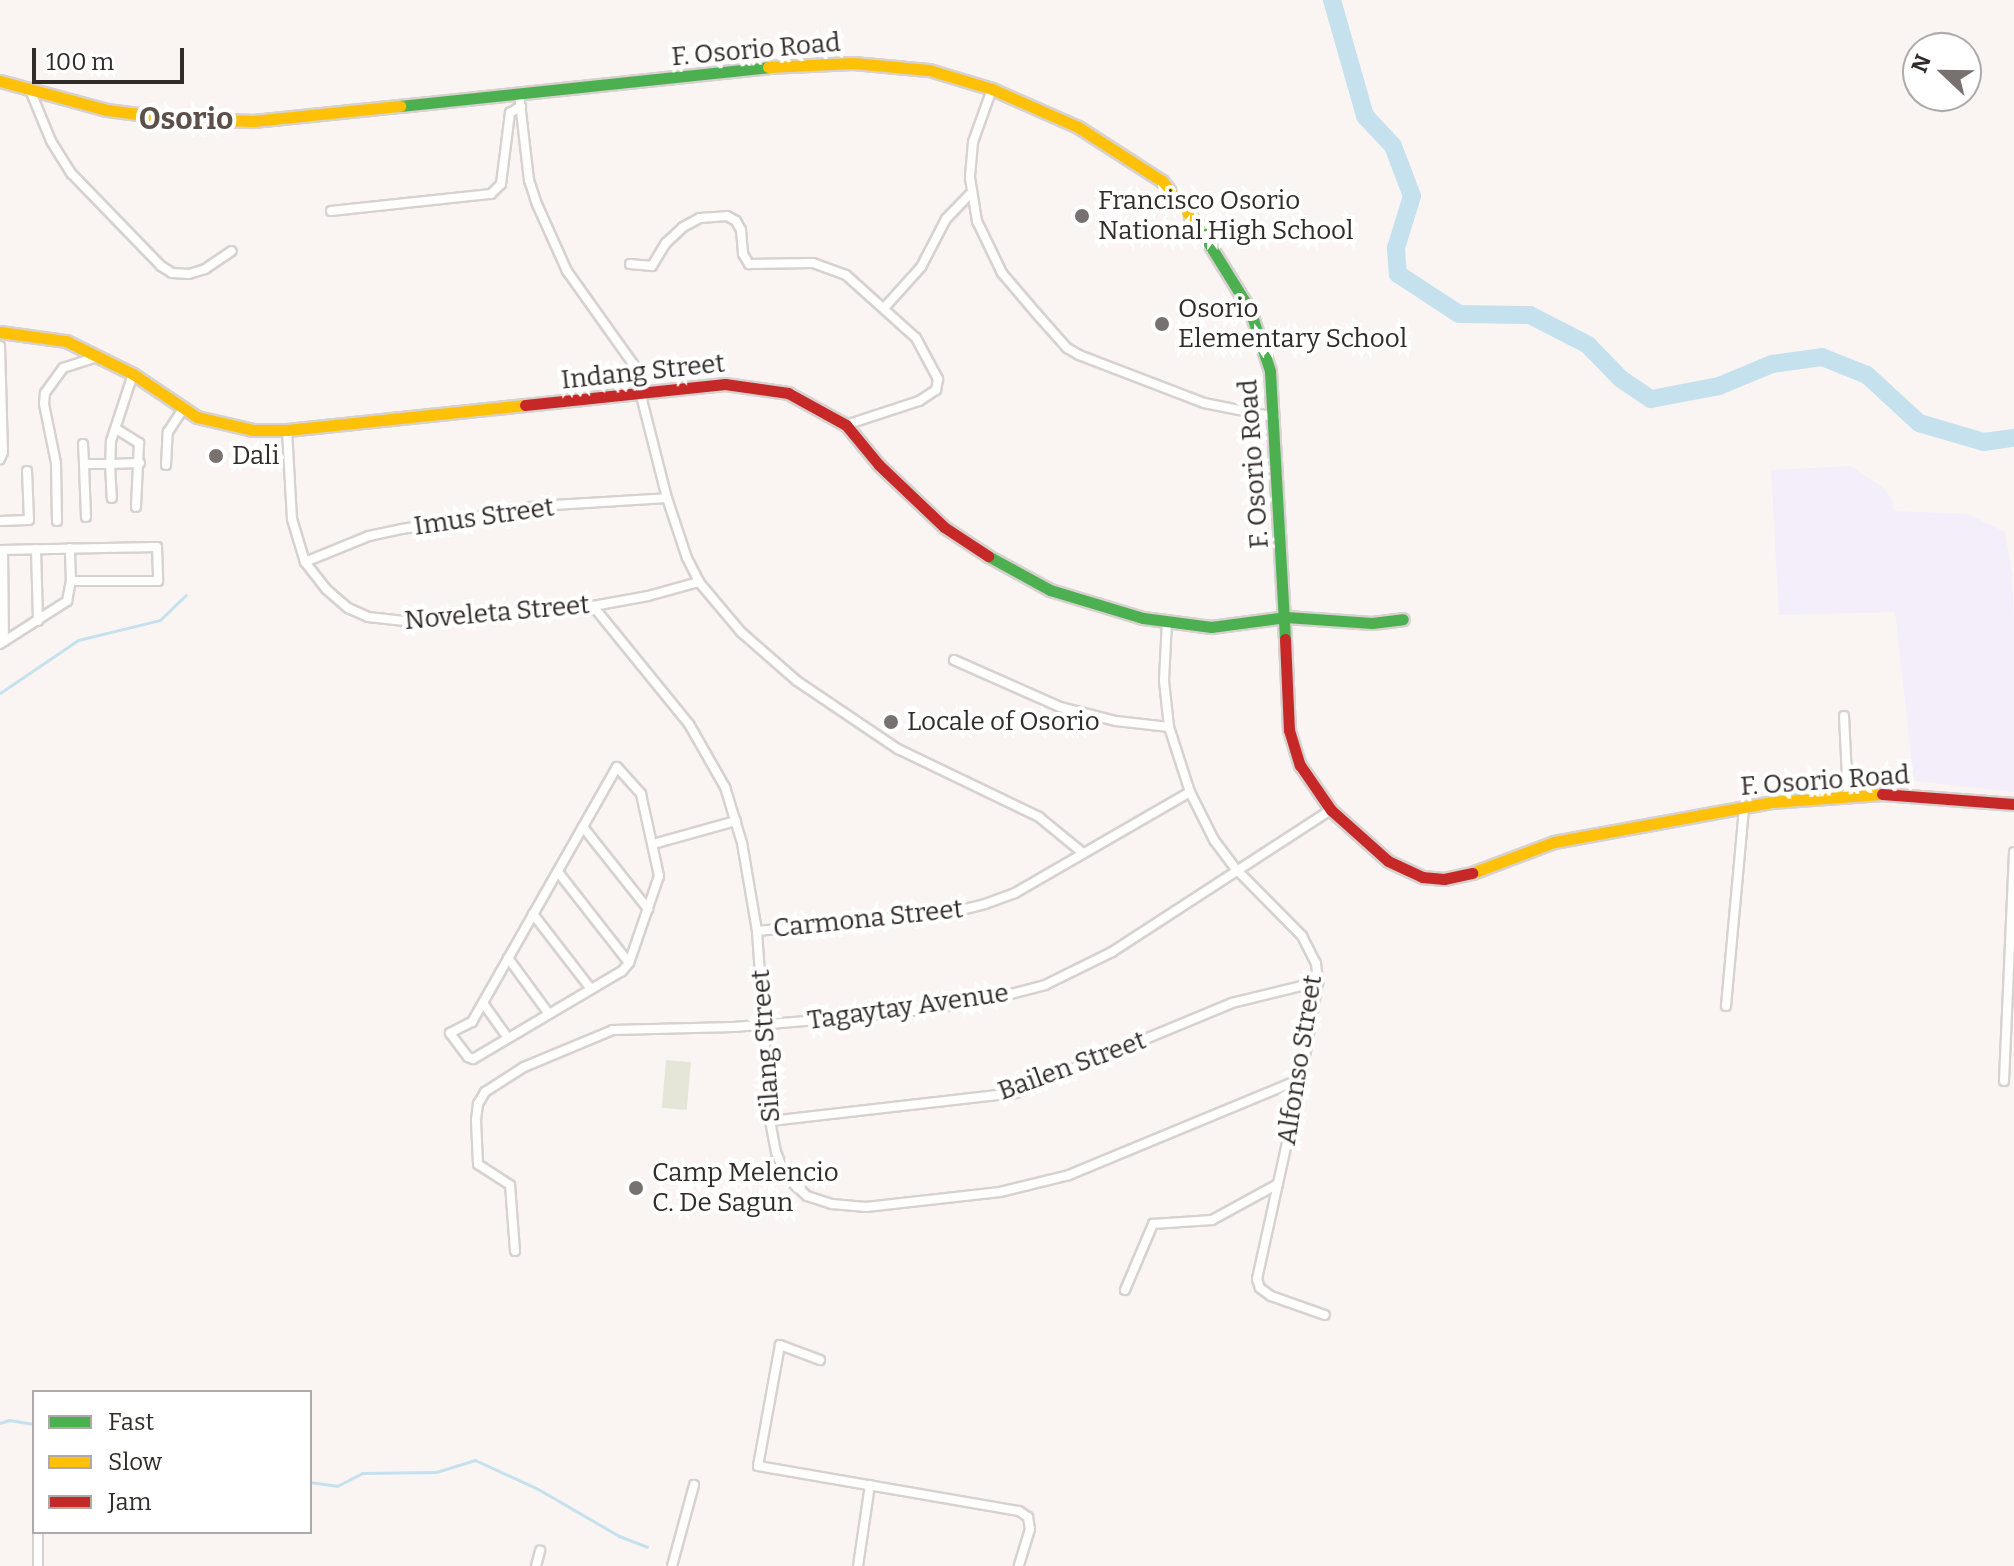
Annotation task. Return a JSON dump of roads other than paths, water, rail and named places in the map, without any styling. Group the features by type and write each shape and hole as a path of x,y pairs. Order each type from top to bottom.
{"street":[{"name":"F. Osorio Road","path":"0,81 107,110 177,119 254,121 520,100 786,65 853,63 929,70 992,89 1078,127 1162,181 1204,234 1250,310 1270,371 1275,417 1289,730 1300,765 1331,810 1388,861 1422,877 1444,879 1469,874 1554,842 1744,807 1897,793 2014,804"},
{"path":"992,89 973,142 972,192 977,221 1002,273 1067,348 1204,403 1275,417"},
{"path":"30,90 51,141 72,174 161,266 172,273 189,274 205,269 232,251"},
{"path":"331,211 491,194 501,184 506,123 520,100"},
{"path":"520,100 529,180 536,202 567,271 631,360 667,498 699,582 741,632 797,681 898,749 1039,817 1083,853"},
{"path":"885,307 921,267 946,219 972,192"},
{"path":"630,264 652,266 666,243 683,227 700,218 727,216 736,221 741,230 743,254 749,264 813,263 846,275 916,338 936,370 936,390 919,401 846,425"},
{"name":"Indang Street","path":"0,332 66,341 133,374 197,417 230,427 287,430 725,384 758,386 802,399 846,425 879,465 944,527 1016,574 1091,605 1211,627 1286,617 1372,623 1403,619"},
{"path":"0,346 3,452 0,459"},
{"path":"57,521 56,463 44,404 45,393 63,368 97,357"},
{"path":"112,498 111,441 118,430 133,374"},
{"path":"166,465 168,432 184,407"},
{"path":"118,430 139,443 136,507"},
{"name":"Noveleta Street","path":"287,430 292,519 305,562 326,589 348,608 389,622 593,606 699,582"},
{"path":"83,444 86,517"},
{"path":"84,464 140,463"},
{"path":"0,521 29,520 27,471"},
{"name":"Imus Street","path":"305,562 369,536 402,529 538,506 667,498"},
{"path":"2,643 2,550 157,547 158,581 71,581"},
{"path":"2,643 67,601 71,581 70,548"},
{"path":"36,549 38,621"},
{"name":"Silang Street","path":"593,606 707,751 725,787 736,821 757,931 770,1121 776,1152 786,1177 807,1196 832,1204 866,1207 1000,1192 1069,1175 1301,1079"},
{"name":"Alfonso Street","path":"1167,621 1164,681 1169,727 1190,792 1214,840 1236,869 1302,936 1316,963 1318,982 1301,1079 1257,1279 1260,1288 1271,1296 1325,1315"},
{"path":"954,660 1022,694 1060,707 1116,721 1169,727"},
{"path":"1844,716 1848,797"},
{"path":"617,767 641,794 659,876 629,963 622,971 473,1059 450,1033 472,1022 583,827 617,767"},
{"name":"Carmona Street","path":"757,931 964,909 1015,893 1190,792"},
{"path":"1726,1006 1744,807"},
{"name":"Tagaytay Avenue","path":"515,1251 510,1185 478,1164 478,1104 485,1092 551,1053 613,1030 764,1025 890,1014 984,1001 1045,985 1112,952 1331,810"},
{"path":"653,844 736,821"},
{"path":"583,827 648,909"},
{"path":"2004,1081 2014,852"},
{"path":"558,872 629,963"},
{"path":"533,914 591,989"},
{"path":"508,958 549,1014"},
{"name":"Bailen Street","path":"770,1121 1015,1093 1232,1003 1318,982"},
{"path":"483,1003 508,1038"},
{"path":"1125,1290 1153,1224 1212,1220 1278,1184"},
{"path":"820,1360 780,1345 758,1466 1019,1511 1028,1517 1030,1529 1019,1566"},
{"path":"672,1566 694,1485"},
{"path":"858,1566 870,1485"},
{"path":"38,1534 38,1566"},
{"path":"536,1566 540,1551"}],"waterway":[{"path":"1332,0 1365,116 1393,146 1412,196 1396,248 1398,274 1459,314 1530,315 1588,345 1621,379 1651,399 1719,386 1772,364 1822,357 1867,375 1919,423 1984,442 2014,438"},
{"path":"0,693 78,640 160,620 186,595"},
{"path":"0,1423 9,1420 32,1424"},
{"path":"312,1482 337,1486 362,1473 436,1472 475,1460 538,1489 619,1536 647,1547"}],"place":[{"name":"Francisco Osorio National High School","path":"1082,216"},
{"name":"Osorio Elementary School","path":"1162,324"},
{"name":"Dali","path":"216,456"},
{"name":"Locale of Osorio","path":"891,722"},
{"name":"Camp Melencio C. De Sagun","path":"636,1188"}],"district":[{"name":"Osorio","path":"186,119"}]}
